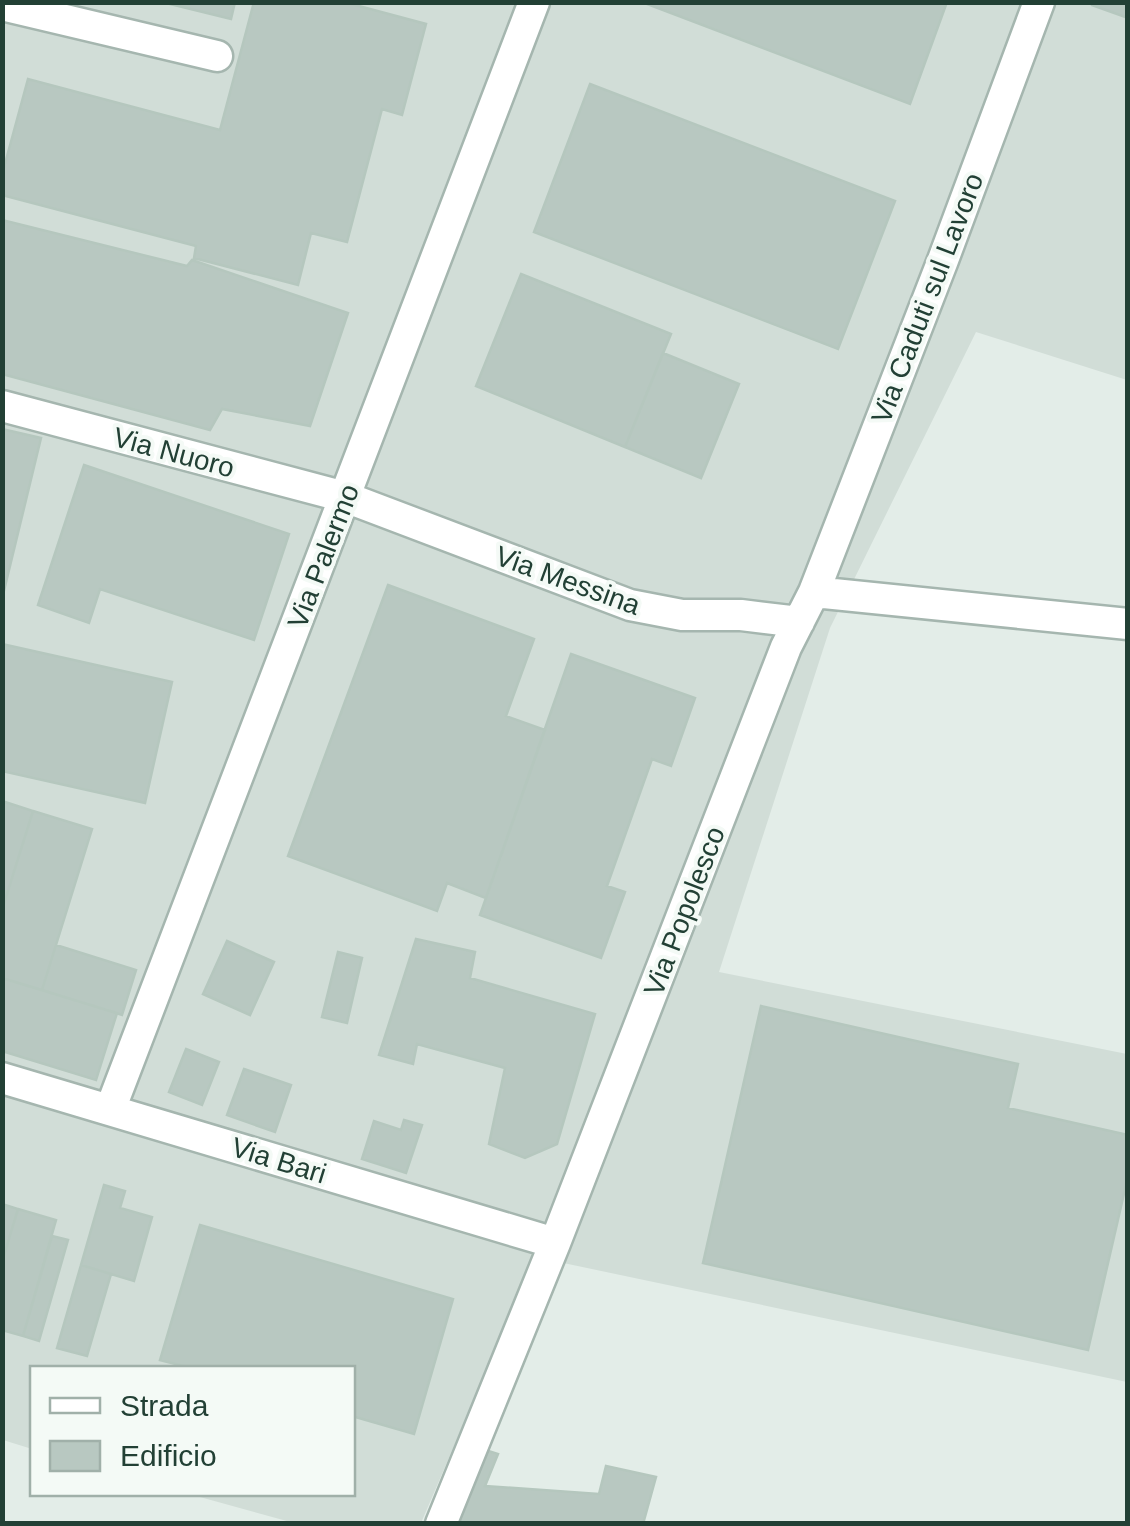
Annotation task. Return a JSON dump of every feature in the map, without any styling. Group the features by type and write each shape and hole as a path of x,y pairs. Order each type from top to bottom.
{"street":[{"name":"Via Palermo","path":"110,1110 534,2"},
{"name":"Via Caduti sul Lavoro","path":"814,592 1039,2"},
{"path":"2,5 217,56"},
{"name":"Via Nuoro","path":"2,406 345,498"},
{"name":"Via Messina","path":"345,498 630,605 682,616 741,615 799,622"},
{"name":"Via Popolesco","path":"440,1524 555,1242 786,647 814,592"},
{"path":"814,592 1128,624"},
{"name":"Via Bari","path":"2,1078 555,1242"}],"shaded area":[{"path":"2,3 1127,3 1127,380 976,332 830,628 719,972 1127,1054 1127,1382 535,1257 421,1523 294,1523 196,1496 355,1496 355,1366 30,1366 30,1448 3,1440"}],"building":[{"path":"162,2 235,2 231,19"},
{"path":"254,2 344,2 426,24 402,115 382,109 347,242 311,233 298,285 194,258 196,246 2,195 2,175 28,79 220,130"},
{"path":"642,2 947,2 910,104"},
{"path":"1128,2 1128,18 1092,5"},
{"path":"590,84 895,201 838,349 534,232"},
{"path":"2,220 187,266 192,260 348,313 310,426 222,409 210,430 2,374"},
{"path":"521,274 671,334 625,447 476,386"},
{"path":"663,353 739,384 701,478 625,447"},
{"path":"2,429 41,438 2,599"},
{"path":"84,465 289,534 254,640 100,589 89,623 38,605"},
{"path":"388,585 534,639 506,716 545,730 486,898 447,883 437,911 288,856"},
{"path":"2,644 172,682 145,803 2,771"},
{"path":"571,654 695,698 671,766 652,759 607,886 625,892 601,958 480,915"},
{"path":"2,801 33,811 2,910"},
{"path":"33,811 92,829 42,990 2,978 2,910"},
{"path":"416,939 475,952 470,978 595,1014 557,1144 525,1158 489,1144 505,1068 417,1044 413,1064 379,1055"},
{"path":"227,941 274,962 250,1015 203,994"},
{"path":"56,945 136,970 122,1015 42,990"},
{"path":"338,952 362,958 347,1023 322,1017"},
{"path":"2,978 117,1013 96,1080 2,1051"},
{"path":"761,1006 1018,1064 1008,1108 1128,1135 1128,1176 1088,1350 703,1263"},
{"path":"186,1049 219,1062 202,1105 169,1092"},
{"path":"244,1069 291,1085 275,1132 227,1115"},
{"path":"404,1120 422,1125 406,1173 362,1159 374,1121 401,1130"},
{"path":"104,1185 125,1191 120,1208 152,1217 134,1281 81,1265"},
{"path":"2,1204 18,1209 2,1262"},
{"path":"18,1209 56,1220 23,1336 2,1330 2,1262"},
{"path":"200,1225 453,1299 414,1434 355,1417 355,1366 183,1366 160,1360"},
{"path":"52,1236 68,1240 39,1341 23,1336"},
{"path":"81,1265 111,1274 87,1356 57,1348"},
{"path":"482,1449 498,1454 485,1486 599,1494 606,1466 656,1477 643,1524 460,1524 464,1492"}]}
